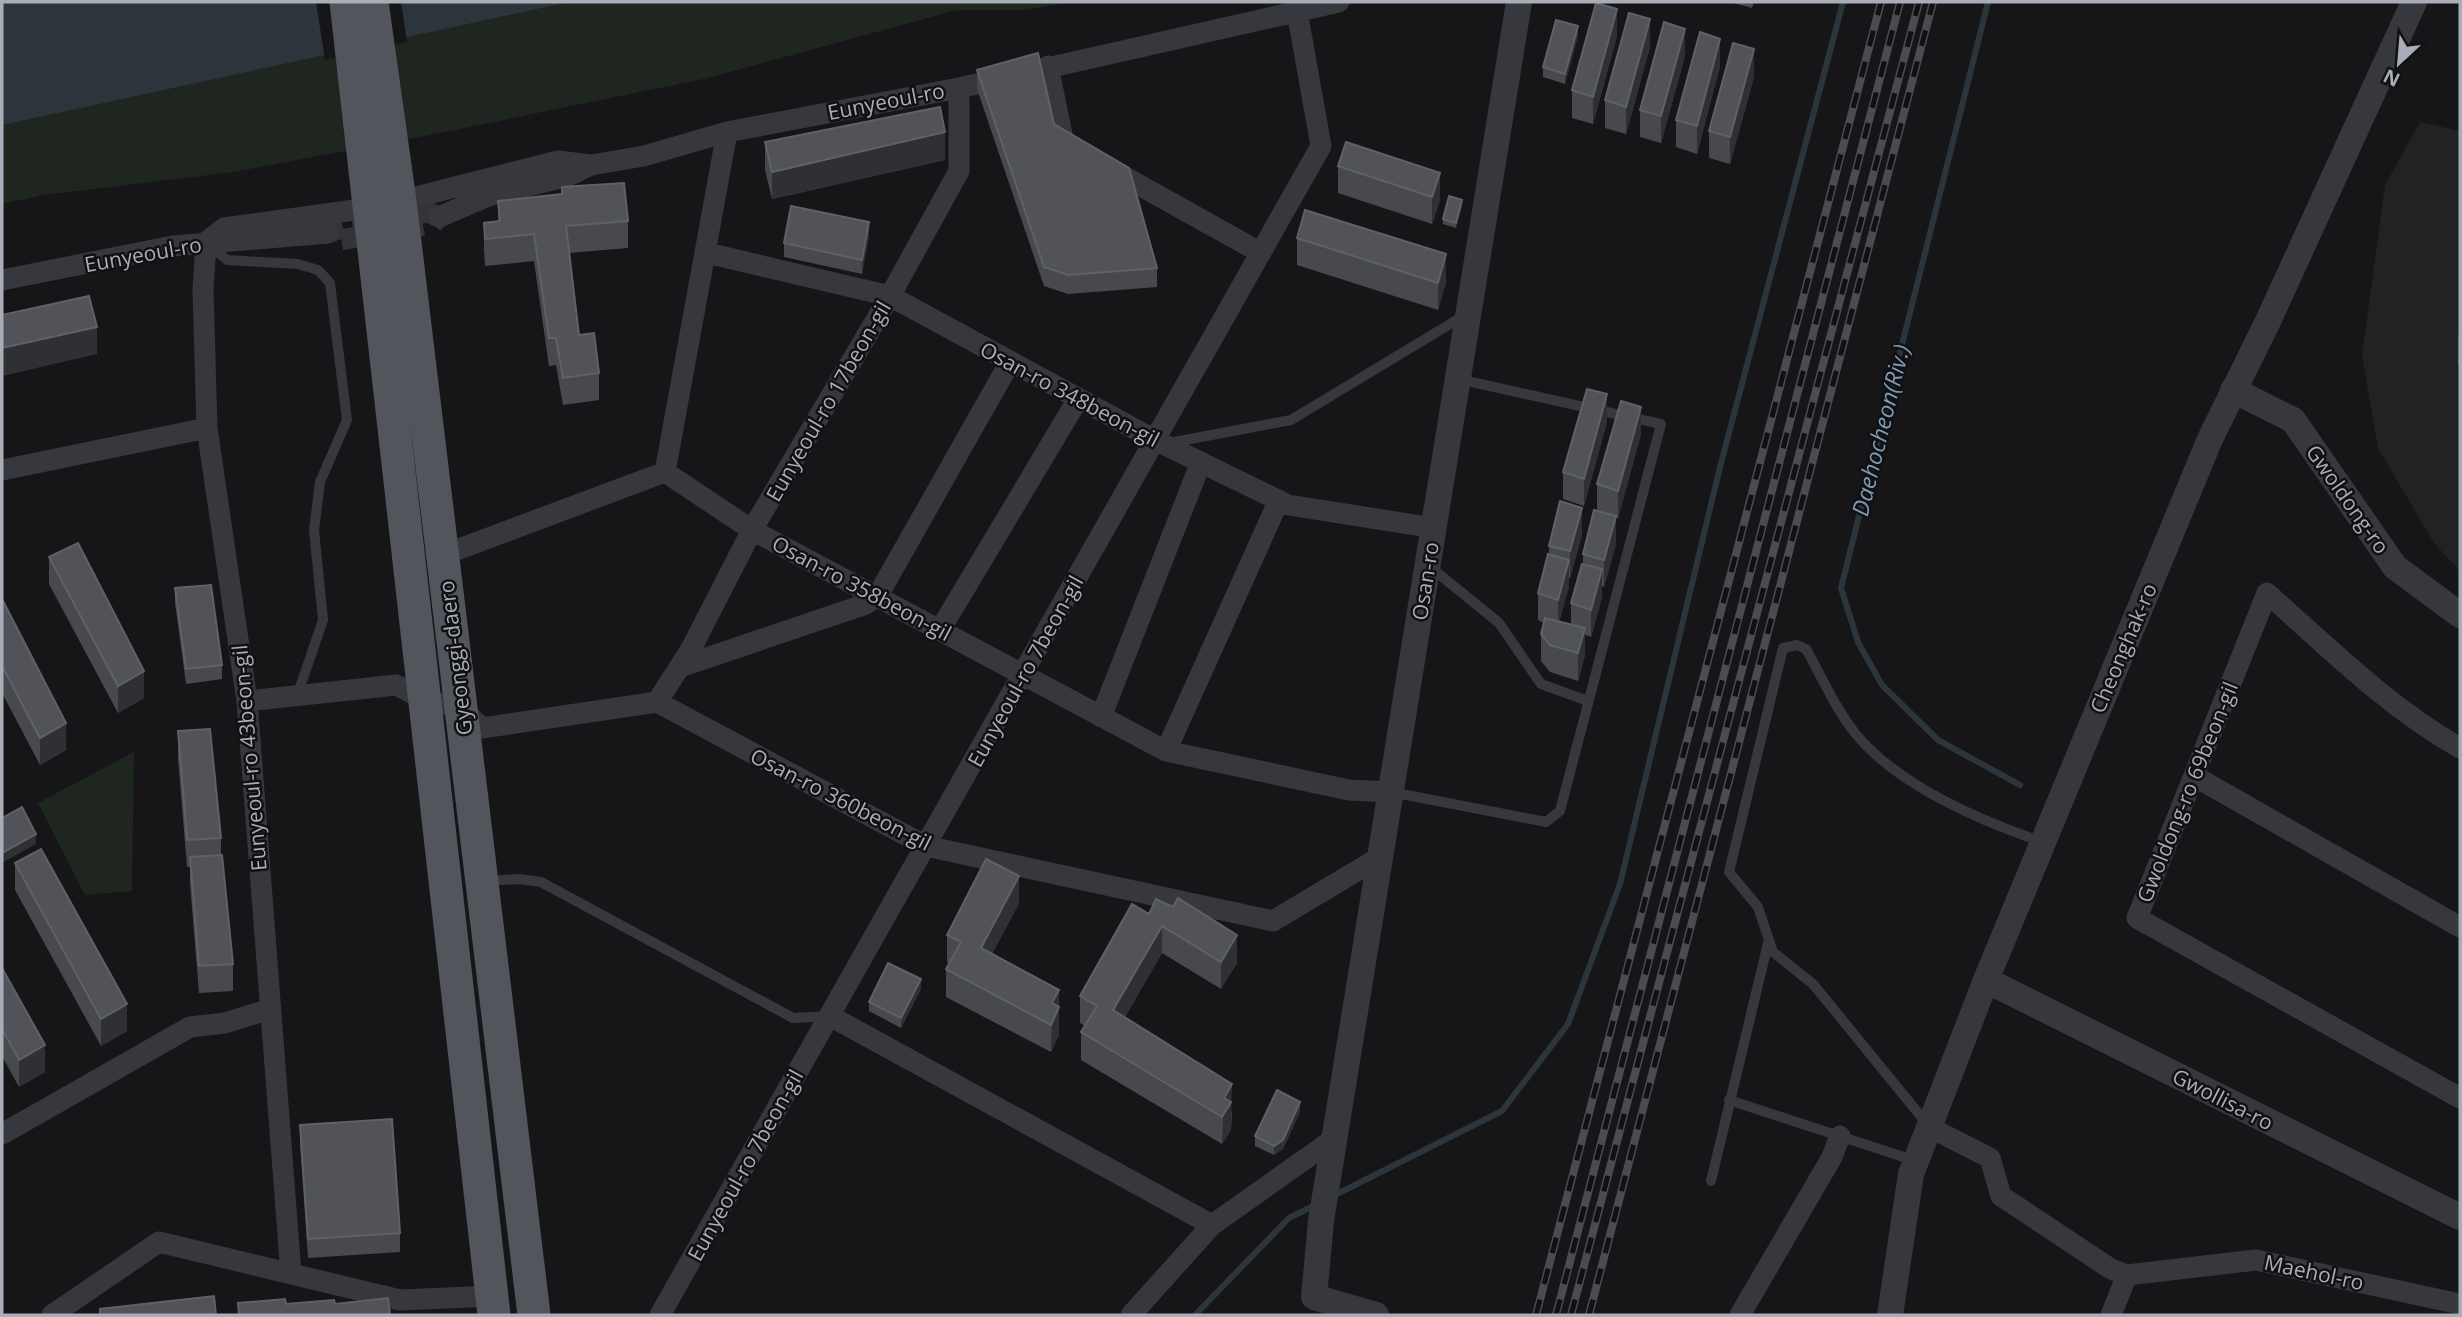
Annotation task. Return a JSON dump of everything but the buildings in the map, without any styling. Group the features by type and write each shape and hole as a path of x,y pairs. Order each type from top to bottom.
{"main road":[{"name":"Gyeonggi-daero","path":"346,2 384,193 443,555 534,1315"},
{"name":"Gyeonggi-daero","path":"372,2 384,193 425,700 493,1306"}],"street":[{"name":"Eunyeoul-ro","path":"439,217 488,197 568,176 591,165 643,156 727,132 958,88 1339,2"},
{"name":"Osan-ro","path":"1313,1306 1321,1221 1520,2"},
{"name":"Cheonghak-ro","path":"1890,1315 1911,1174 1986,980 2210,439 2275,307 2414,2"},
{"name":"Eunyeoul-ro 7beon-gil","path":"660,1315 1022,676 1159,442 1321,146 1297,11"},
{"path":"1048,66 1064,144 1261,253"},
{"name":"Eunyeoul-ro 17beon-gil","path":"657,702 680,667 752,530 890,296 959,171 958,88"},
{"path":"443,555 665,472 727,132"},
{"path":"206,242 224,228 384,193 558,161 591,165"},
{"name":"Eunyeoul-ro","path":"2,280 206,242 241,243 328,233"},
{"name":"Eunyeoul-ro 43beon-gil","path":"206,242 203,289 207,428 247,701 291,1274"},
{"name":"Osan-ro 348beon-gil","path":"707,253 890,296 1159,442 1288,505 1434,528"},
{"path":"680,667 866,604 877,597 1010,362"},
{"name":"Gwoldong-ro","path":"2233,390 2293,420 2395,567 2460,615"},
{"path":"940,630 1078,399"},
{"path":"2,470 207,428"},
{"path":"1101,717 1201,463"},
{"name":"Osan-ro 358beon-gil","path":"665,472 752,530 1166,751 1349,790 1391,792"},
{"path":"1166,751 1279,500"},
{"name":"Gwoldong-ro 69beon-gil","path":"2460,748 2410,717 2267,593 2137,918 2460,1098"},
{"path":"247,701 396,685 425,700 461,708 482,728 657,702"},
{"name":"Osan-ro 360beon-gil","path":"657,702 926,846 1273,921 1380,857"},
{"path":"2194,776 2460,927"},
{"name":"Gwollisa-ro","path":"1986,980 2460,1217"},
{"path":"2,1134 190,1027 225,1023 270,1009"},
{"path":"830,1016 1212,1225"},
{"path":"1929,1127 1990,1158 2001,1196 2111,1269 2127,1275 2111,1315"},
{"path":"1740,1315 1832,1157 1840,1136"},
{"path":"1130,1315 1212,1225 1333,1149"},
{"path":"52,1315 159,1242 400,1300 493,1306"},
{"name":"Maehol-ro","path":"2127,1275 2256,1260 2460,1304"},
{"path":"1313,1306 1376,1315"}],"lane":[{"path":"206,242 227,260 298,264 317,270 330,283 347,420 320,482 314,530 323,620 297,696"},
{"path":"1159,442 1291,420 1469,313"},
{"path":"1391,792 1546,822 1560,811 1661,424 1458,379"},
{"path":"1428,565 1499,623 1541,684 1588,701"},
{"path":"1929,1127 1813,985 1773,952 1758,907 1729,872 1783,648 1797,645 1806,649 1855,733 1890,764 1989,824 2042,842"},
{"path":"482,882 519,879 541,883 793,1018 830,1016"},
{"path":"1712,1181 1769,939"},
{"path":"1729,1100 1916,1161"}],"shaded area":[{"path":"2,2 1069,2 1026,10 957,10 708,78 445,132 234,172 44,195 2,204"},
{"path":"2,2 569,2 2,125"},
{"path":"2420,122 2460,131 2460,571 2434,543 2378,448 2362,356 2385,185"},
{"path":"134,752 132,891 85,895 38,803"}],"pier":[{"path":"316,2 401,2 407,42 325,60"}],"waterway":[{"path":"1333,1196 1502,1111 1568,1024 1620,884 1720,467 1843,2"},
{"name":"Daehocheon(Riv.)","path":"1988,2 1841,588 1858,642 1882,685 1938,740 2020,785"},
{"path":"1195,1315 1289,1218 1317,1204"}],"tunnel":[{"path":"428,212 439,217 432,224 340,240 328,233 340,228 428,212"}],"railway":[{"path":"1536,1315 1881,2"},
{"path":"1556,1315 1900,2"},
{"path":"1571,1315 1919,2"},
{"path":"1589,1315 1933,2"}]}
